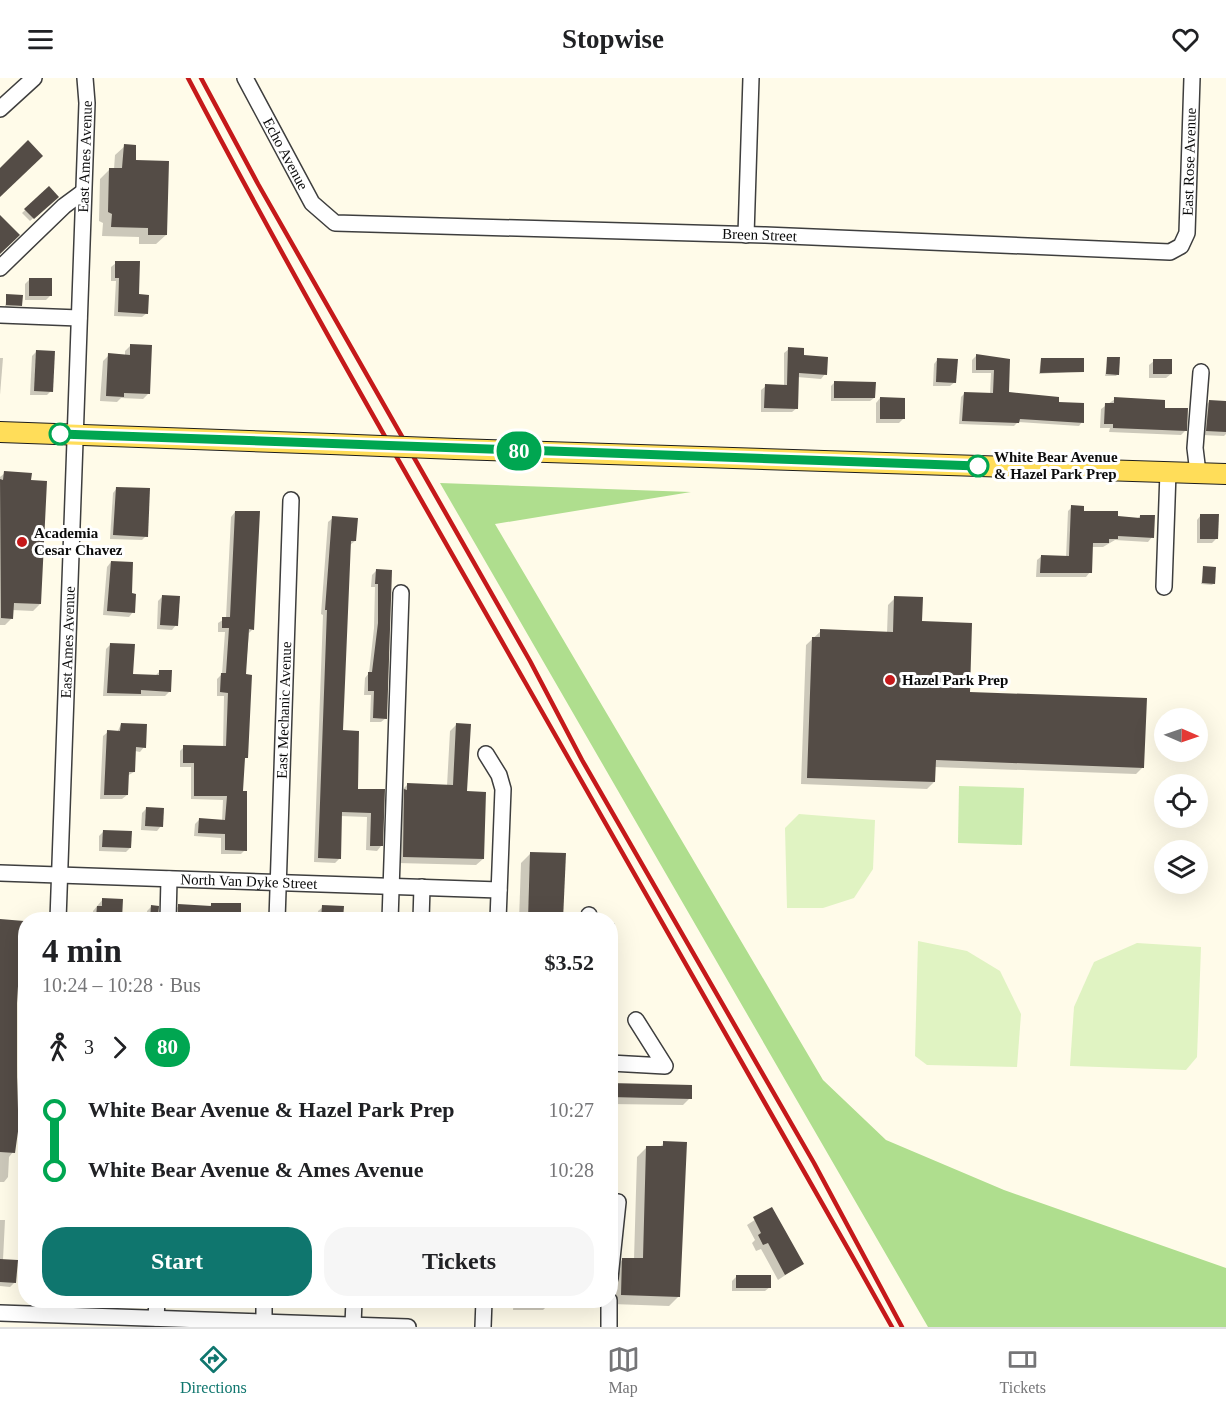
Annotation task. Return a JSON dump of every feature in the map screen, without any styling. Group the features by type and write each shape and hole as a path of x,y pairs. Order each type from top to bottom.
{"main road":[{"path":"0,432 1226,474"}],"street":[{"path":"0,109 34,78"},
{"name":"East Ames Avenue","path":"58,912 87,103 85,78"},
{"name":"Echo Avenue","path":"245,78 312,203 335,223"},
{"path":"746,235 752,78"},
{"name":"East Rose Avenue","path":"1181,246 1186,233 1192,78"},
{"path":"0,268 64,206 83,192"},
{"name":"Breen Street","path":"335,223 746,235 1170,252 1181,246"},
{"path":"0,315 79,318"},
{"path":"1198,473 1196,448 1201,372"},
{"path":"1164,587 1168,472"},
{"name":"East Mechanic Avenue","path":"277,912 291,500"},
{"path":"390,912 401,593"},
{"path":"486,754 499,775 503,789 498,912"},
{"name":"North Van Dyke Street","path":"0,873 499,890"},
{"path":"168,912 169,879"},
{"path":"421,912 422,887"},
{"path":"618,1063 665,1066 636,1020"},
{"path":"0,1313 37,1308"},
{"path":"54,1308 226,1324 264,1322 408,1327"},
{"path":"156,1318 157,1308"},
{"path":"264,1308 264,1322"},
{"path":"353,1325 354,1308"},
{"path":"483,1327 484,1308"},
{"path":"609,1308 609,1327"}],"green space":[{"path":"440,483 691,492 495,524 823,1080 886,1140 1004,1190 1226,1268 1226,1327 928,1327"},
{"path":"959,786 1024,788 1022,845 958,843"},
{"path":"799,814 875,820 873,869 854,898 823,908 787,908 785,828"},
{"path":"918,941 967,951 1000,971 1021,1014 1017,1067 927,1065 915,1056"},
{"path":"1137,943 1201,947 1197,1057 1186,1070 1070,1066 1074,1007 1094,962"}],"building":[{"path":"28,140 43,156 0,197 0,168"},
{"path":"124,144 136,145 136,160 169,161 167,235 148,235 148,228 111,227 112,214 108,212 109,168 122,168"},
{"path":"49,186 59,197 34,219 24,209"},
{"path":"0,215 20,235 0,254"},
{"path":"115,261 140,261 139,294 149,295 148,314 118,312 119,278 115,278"},
{"path":"29,278 52,278 52,296 29,296"},
{"path":"6,294 23,295 22,306 6,305"},
{"path":"130,344 152,345 150,394 124,393 124,397 106,396 108,353 130,355"},
{"path":"788,347 804,348 804,355 828,357 827,375 799,373 798,409 764,408 765,384 787,385"},
{"path":"36,350 55,351 53,392 34,391"},
{"path":"976,354 1010,359 1009,392 1059,397 1059,402 1084,403 1084,423 1020,419 1019,423 962,421 964,392 993,393 994,370 976,370"},
{"path":"1107,357 1120,357 1119,375 1106,374"},
{"path":"937,358 958,359 956,383 936,382"},
{"path":"1041,358 1084,358 1084,372 1040,373"},
{"path":"1153,359 1172,359 1172,374 1153,374"},
{"path":"834,381 876,382 875,398 834,398"},
{"path":"880,397 905,398 905,419 880,419"},
{"path":"1114,397 1165,400 1165,408 1188,408 1187,431 1113,428 1113,424 1104,424 1105,403 1114,403"},
{"path":"1209,400 1226,401 1226,432 1206,431"},
{"name":"Academia Cesar Chavez","path":"4,471 32,473 31,480 47,481 41,604 14,603 13,619 1,618 0,479 3,480"},
{"path":"116,487 150,488 148,537 113,535"},
{"path":"1071,505 1084,506 1084,511 1118,511 1118,516 1140,518 1140,515 1155,515 1154,538 1118,536 1118,539 1109,539 1109,543 1093,543 1092,573 1040,573 1041,555 1069,556"},
{"path":"235,511 260,511 254,630 249,629 246,674 252,675 248,758 245,758 243,791 247,791 247,851 225,850 225,834 198,833 199,818 225,820 227,796 194,796 194,763 183,763 183,745 226,746 228,693 220,692 221,673 226,673 229,628 222,628 222,617 230,617"},
{"path":"1200,514 1219,514 1218,539 1200,539"},
{"path":"332,516 358,518 356,541 351,541 343,730 359,731 358,789 385,789 383,846 370,846 371,813 342,812 341,859 318,858 327,610 325,610"},
{"path":"111,561 133,562 132,593 136,594 135,613 107,611"},
{"path":"1203,566 1216,567 1215,584 1202,583"},
{"path":"376,569 392,570 387,719 373,718 374,691 368,691 368,672 372,672 378,623"},
{"path":"162,595 180,596 178,626 160,625"},
{"name":"Hazel Park Prep","path":"894,596 923,597 922,621 972,623 970,692 1147,698 1144,768 936,760 935,782 807,778 812,637 820,637 820,629 893,632"},
{"path":"110,643 135,644 133,674 159,675 159,670 172,670 171,692 141,690 141,694 107,693"},
{"path":"121,723 147,724 146,748 136,747 135,772 129,772 128,795 104,795 107,730 120,731"},
{"path":"456,723 471,724 467,791 486,792 484,859 403,857 404,789 407,790 407,783 453,785"},
{"path":"146,807 164,808 163,827 145,826"},
{"path":"103,830 132,831 131,848 102,847"},
{"path":"530,852 566,853 563,912 528,912"},
{"path":"102,898 123,899 122,912 96,912 97,906 102,906"},
{"path":"211,903 241,903 241,912 178,912 178,904 211,906"},
{"path":"151,905 159,906 159,912 151,912"},
{"path":"322,905 344,906 344,912 322,912"},
{"path":"0,919 18,920 18,1132 15,1153 0,1152"},
{"path":"618,1083 692,1085 692,1099 618,1097"},
{"path":"663,1141 687,1142 680,1297 621,1295 622,1258 643,1258 646,1146 663,1146"},
{"path":"772,1207 804,1264 785,1275 768,1243 763,1245 758,1235 761,1233 753,1217"},
{"path":"0,1259 18,1260 16,1283 0,1282"},
{"path":"736,1275 771,1275 771,1288 736,1288"}],"railway":[{"path":"188,78 354,382 892,1327"},
{"path":"201,78 258,184 530,661 582,760 814,1163 902,1327"}],"bus line":[{"name":"80","path":"60,434 978,466"}],"place":[{"name":"White Bear Avenue & Hazel Park Prep","path":"978,466"},
{"name":"Academia Cesar Chavez","path":"22,542"},
{"name":"Hazel Park Prep","path":"890,680"}]}
